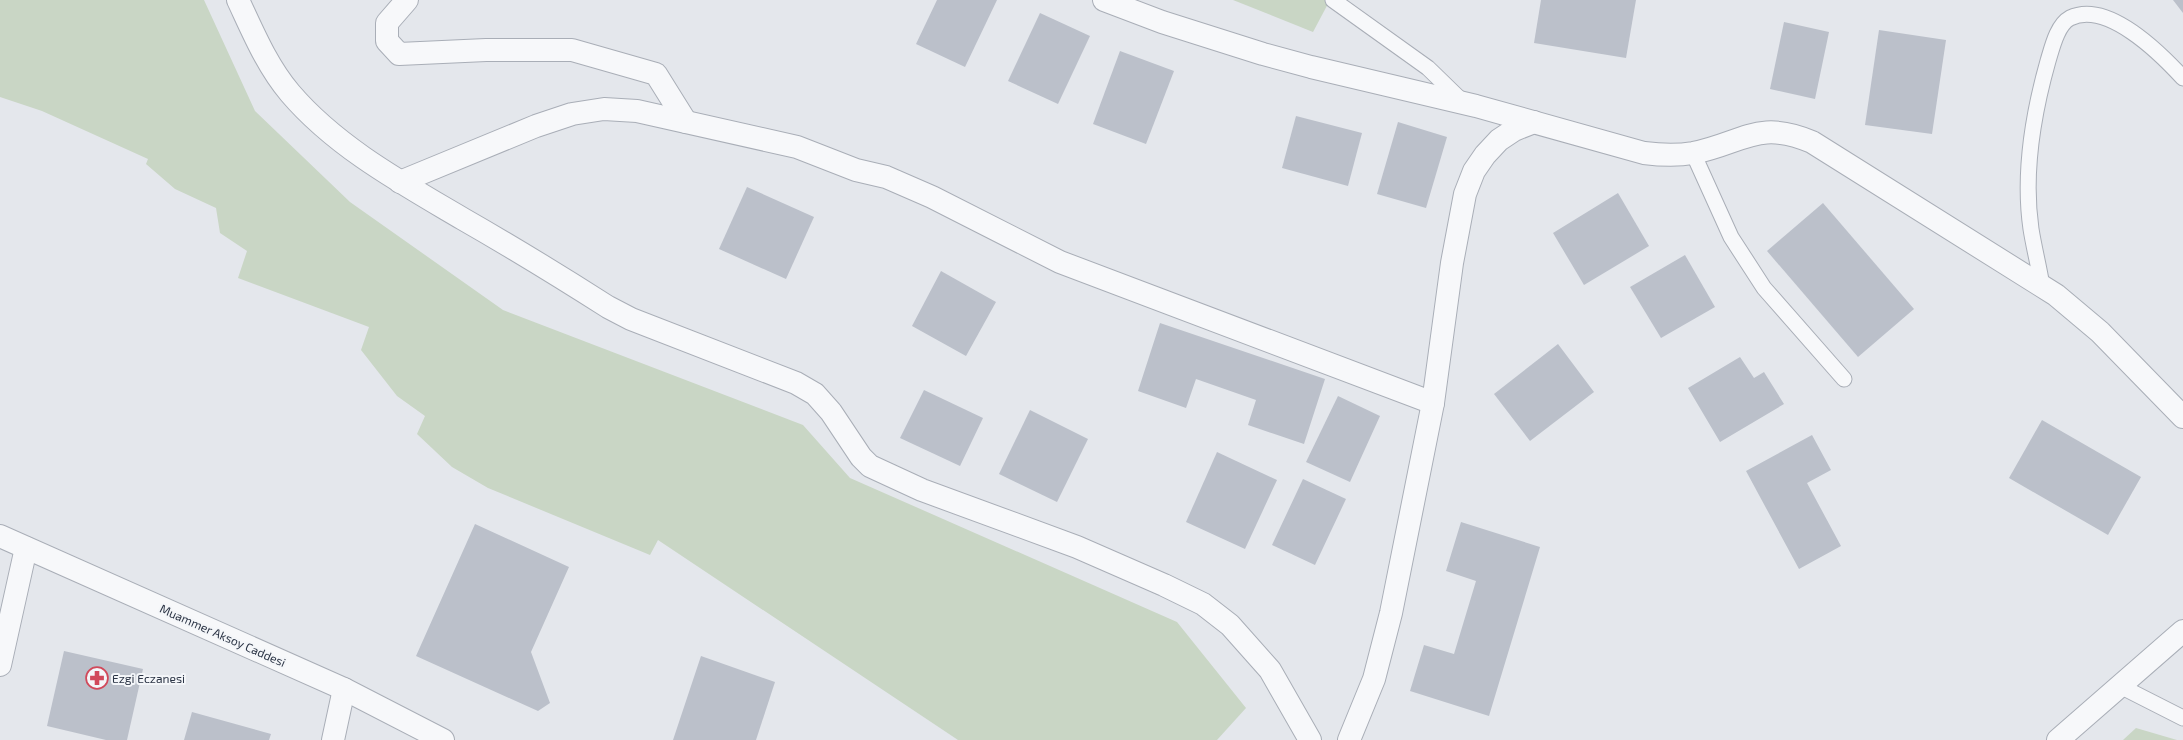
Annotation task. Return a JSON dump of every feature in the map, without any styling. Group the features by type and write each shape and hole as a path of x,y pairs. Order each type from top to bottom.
{"street":[{"path":"238,0 271,66 289,92 309,114 332,134 400,182 608,307 631,319 796,382 815,394 831,412 861,457 870,466 922,490 1099,556 1203,604 1230,625 1270,670 1310,740"},
{"path":"407,0 386,23 387,41 399,54 486,50 572,50 656,74 686,122"},
{"path":"1104,0 1162,22 1270,56 1464,103 1644,153 1667,156 1693,153 1758,132 1777,131 1793,134 1812,142 2056,295 2100,332 2183,417"},
{"path":"400,182 536,126 572,114 604,109 637,111 797,147 856,170 886,177 932,197 1060,262 1433,402"},
{"path":"1349,740 1374,679 1391,613 1433,402 1452,263 1465,194 1474,171 1485,155 1499,140 1514,130 1534,122"},
{"name":"Muammer Aksoy Caddesi","path":"0,536 344,689 443,740"},
{"path":"0,665 26,548"},
{"path":"2058,740 2183,631"},
{"path":"332,740 344,689"}],"lane":[{"path":"1333,0 1428,68 1464,103"},
{"path":"2042,286 2031,229 2029,180 2033,130 2043,80 2053,46 2062,27 2068,19 2079,14 2094,14 2116,21 2135,32 2183,78"},
{"path":"1693,153 1731,237 1764,288 1844,379"},
{"path":"2120,686 2183,718"}],"green space":[{"path":"0,0 204,0 255,111 350,202 503,310 803,425 850,478 1177,622 1246,708 1217,740 958,740 658,540 650,555 488,488 452,467 417,434 425,416 397,396 361,350 369,327 238,278 247,251 220,233 216,208 175,189 146,164 148,159 42,111 0,97"},
{"path":"1233,0 1330,0 1313,32"},
{"path":"2136,728 2177,740 2123,740"}],"building":[{"path":"937,0 997,0 965,67 916,44"},
{"path":"1541,0 1636,0 1626,58 1534,43"},
{"path":"2173,0 2183,0 2183,13"},
{"path":"1040,13 1090,36 1058,104 1008,81"},
{"path":"1784,22 1829,32 1815,99 1770,89"},
{"path":"1879,30 1946,40 1932,134 1865,125"},
{"path":"1120,51 1174,71 1146,144 1093,124"},
{"path":"1296,116 1362,133 1348,186 1282,168"},
{"path":"1398,122 1447,137 1426,208 1377,194"},
{"path":"747,187 814,217 786,279 719,249"},
{"path":"1618,193 1649,246 1584,285 1553,233"},
{"path":"1823,203 1914,309 1858,357 1767,251"},
{"path":"1685,255 1715,307 1661,338 1630,287"},
{"path":"941,271 996,302 966,356 912,326"},
{"path":"1160,323 1325,379 1304,444 1248,425 1256,400 1196,379 1186,408 1138,391"},
{"path":"1558,344 1594,392 1530,441 1494,394"},
{"path":"1740,357 1754,378 1764,372 1784,404 1720,442 1688,388"},
{"path":"924,390 983,418 960,466 900,438"},
{"path":"1338,396 1380,416 1350,482 1306,462"},
{"path":"1030,410 1088,439 1057,502 999,474"},
{"path":"2042,420 2141,477 2108,535 2009,478"},
{"path":"1812,435 1831,470 1807,483 1841,546 1799,569 1746,471"},
{"path":"1217,452 1277,480 1245,549 1186,522"},
{"path":"1303,479 1346,499 1315,565 1272,545"},
{"path":"1461,522 1540,547 1489,716 1410,691 1424,645 1454,654 1476,581 1446,571"},
{"path":"475,524 569,567 531,652 550,703 538,711 416,656"},
{"path":"64,651 143,669 127,740 106,740 47,726"},
{"path":"701,656 775,682 756,740 673,740"},
{"path":"192,712 271,734 269,740 184,740"}],"place":[{"name":"Ezgi Eczanesi","path":"97,678"}]}
